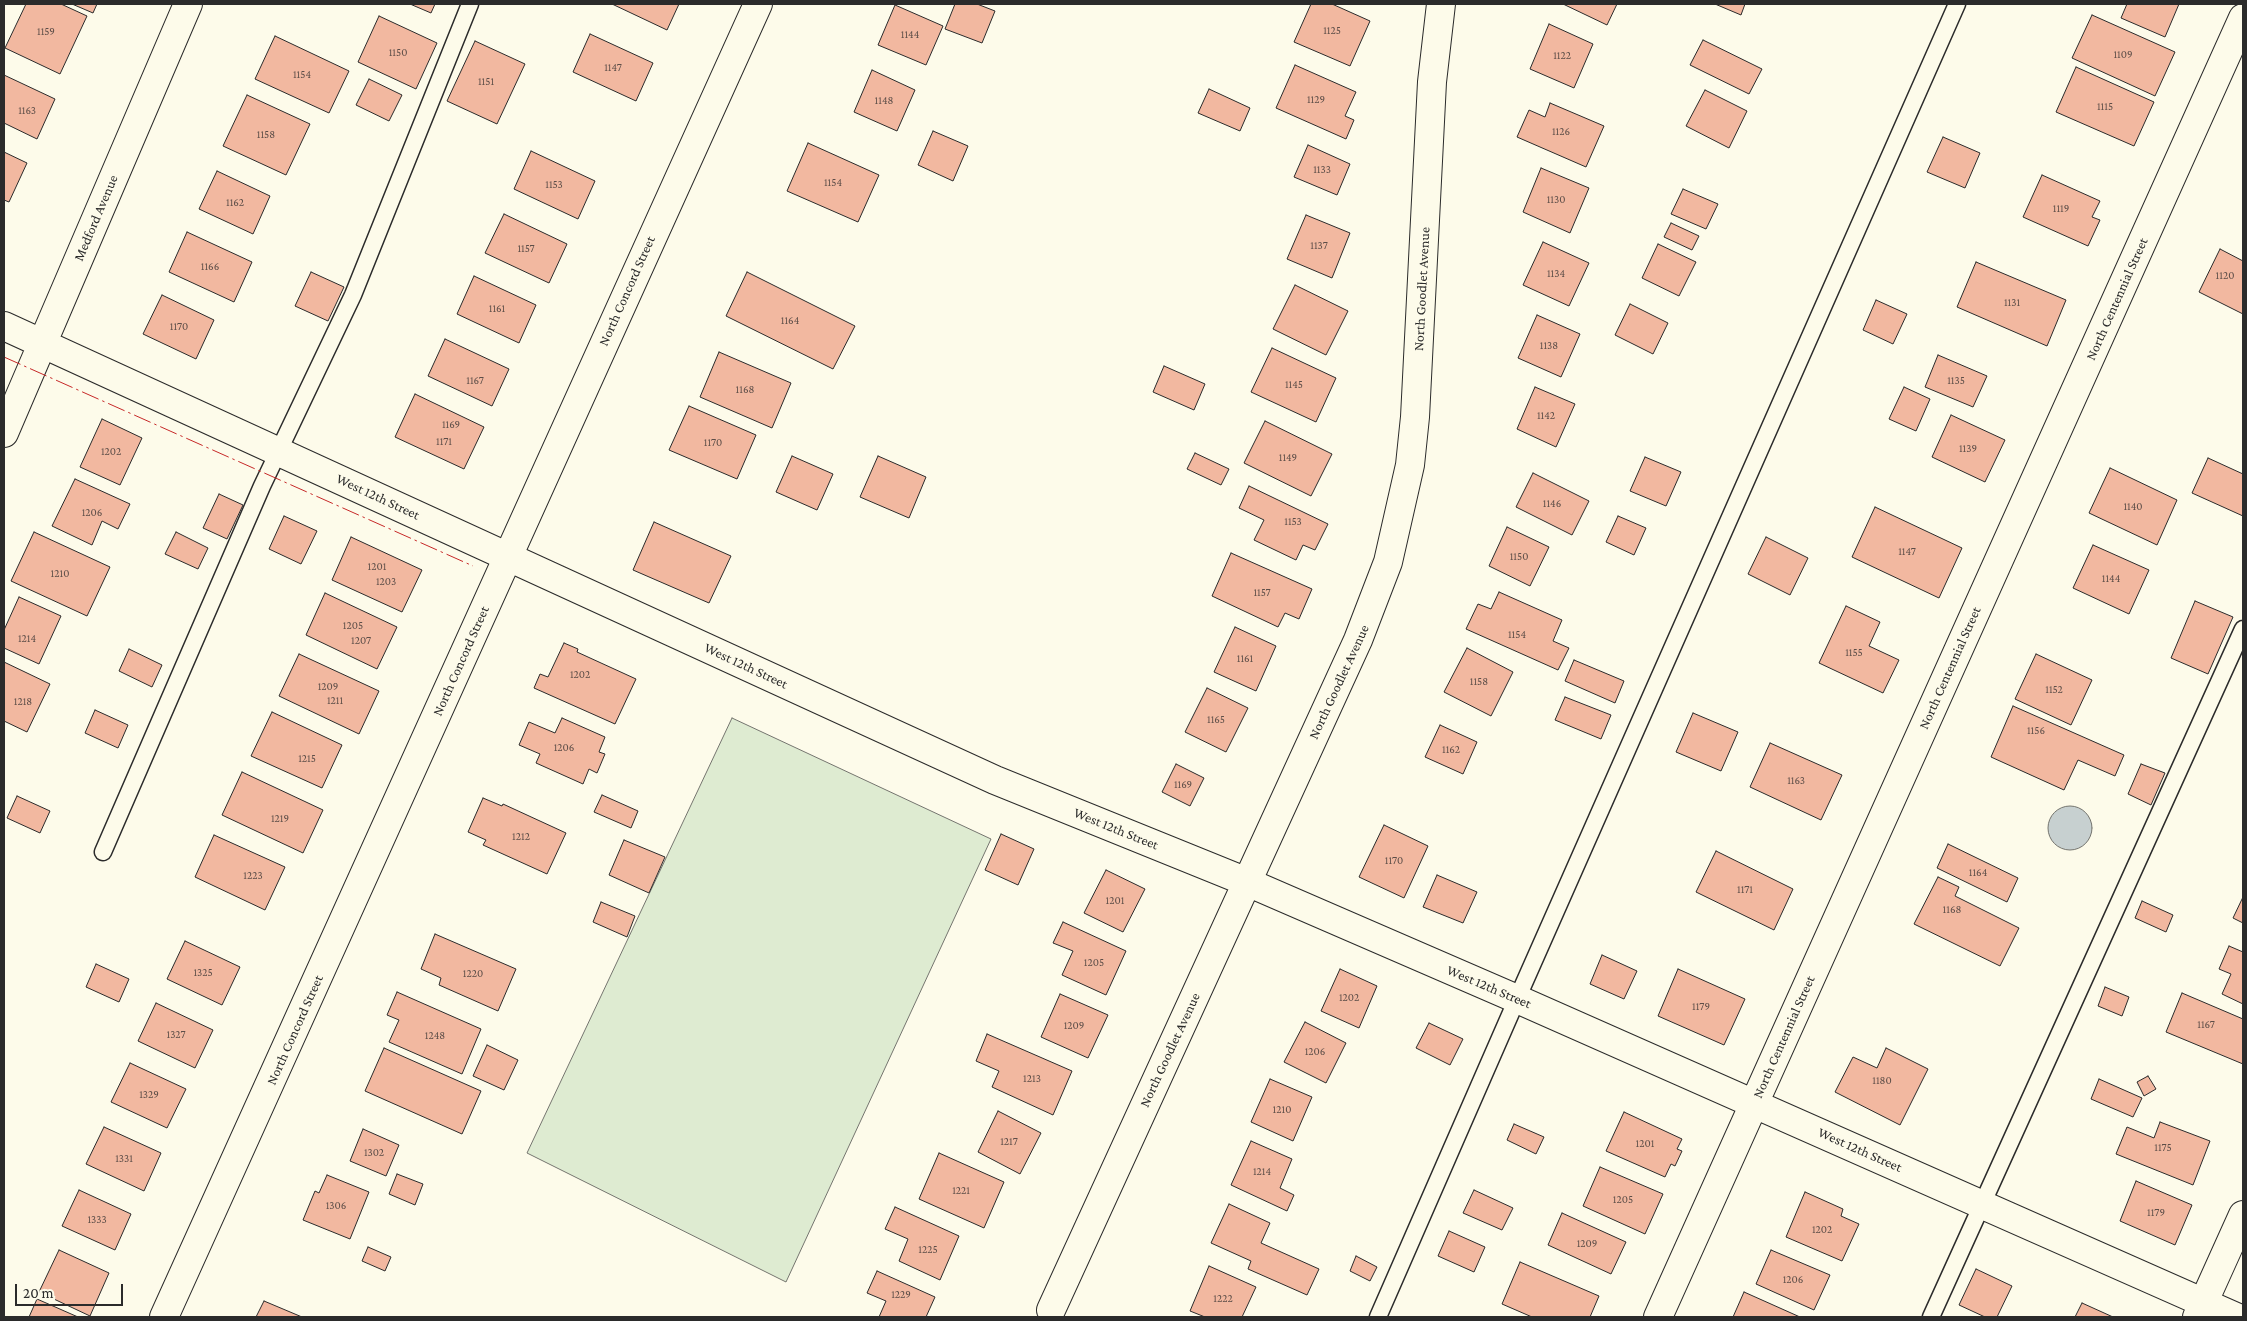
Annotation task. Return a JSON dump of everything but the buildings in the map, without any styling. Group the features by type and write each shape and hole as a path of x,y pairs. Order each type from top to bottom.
{"street":[{"name":"Medford Avenue","path":"4,433 188,4"},
{"name":"North Concord Street","path":"164,1317 758,4"},
{"name":"North Goodlet Avenue","path":"1051,1310 1358,640 1388,562 1410,465 1415,417 1432,82 1441,4"},
{"name":"North Centennial Street","path":"1658,1317 2243,18"},
{"name":"West 12th Street","path":"4,326 995,780 1247,882 1754,1103 1982,1204 2201,1310 2236,1317"},
{"path":"2201,1310 2243,1215"}],"lane":[{"path":"103,852 278,451 353,295 470,4"},
{"path":"1378,1317 1957,4"},
{"path":"1931,1317 2243,629"}],"green space":[{"path":"732,718 991,839 786,1282 527,1153"}],"shaded area":[{"path":"2074,806 2086,812 2091,819 2091,837 2086,844 2079,849 2066,850 2058,847 2051,840 2048,824 2051,816 2058,809"}],"power":[{"path":"4,357 473,566"}]}
